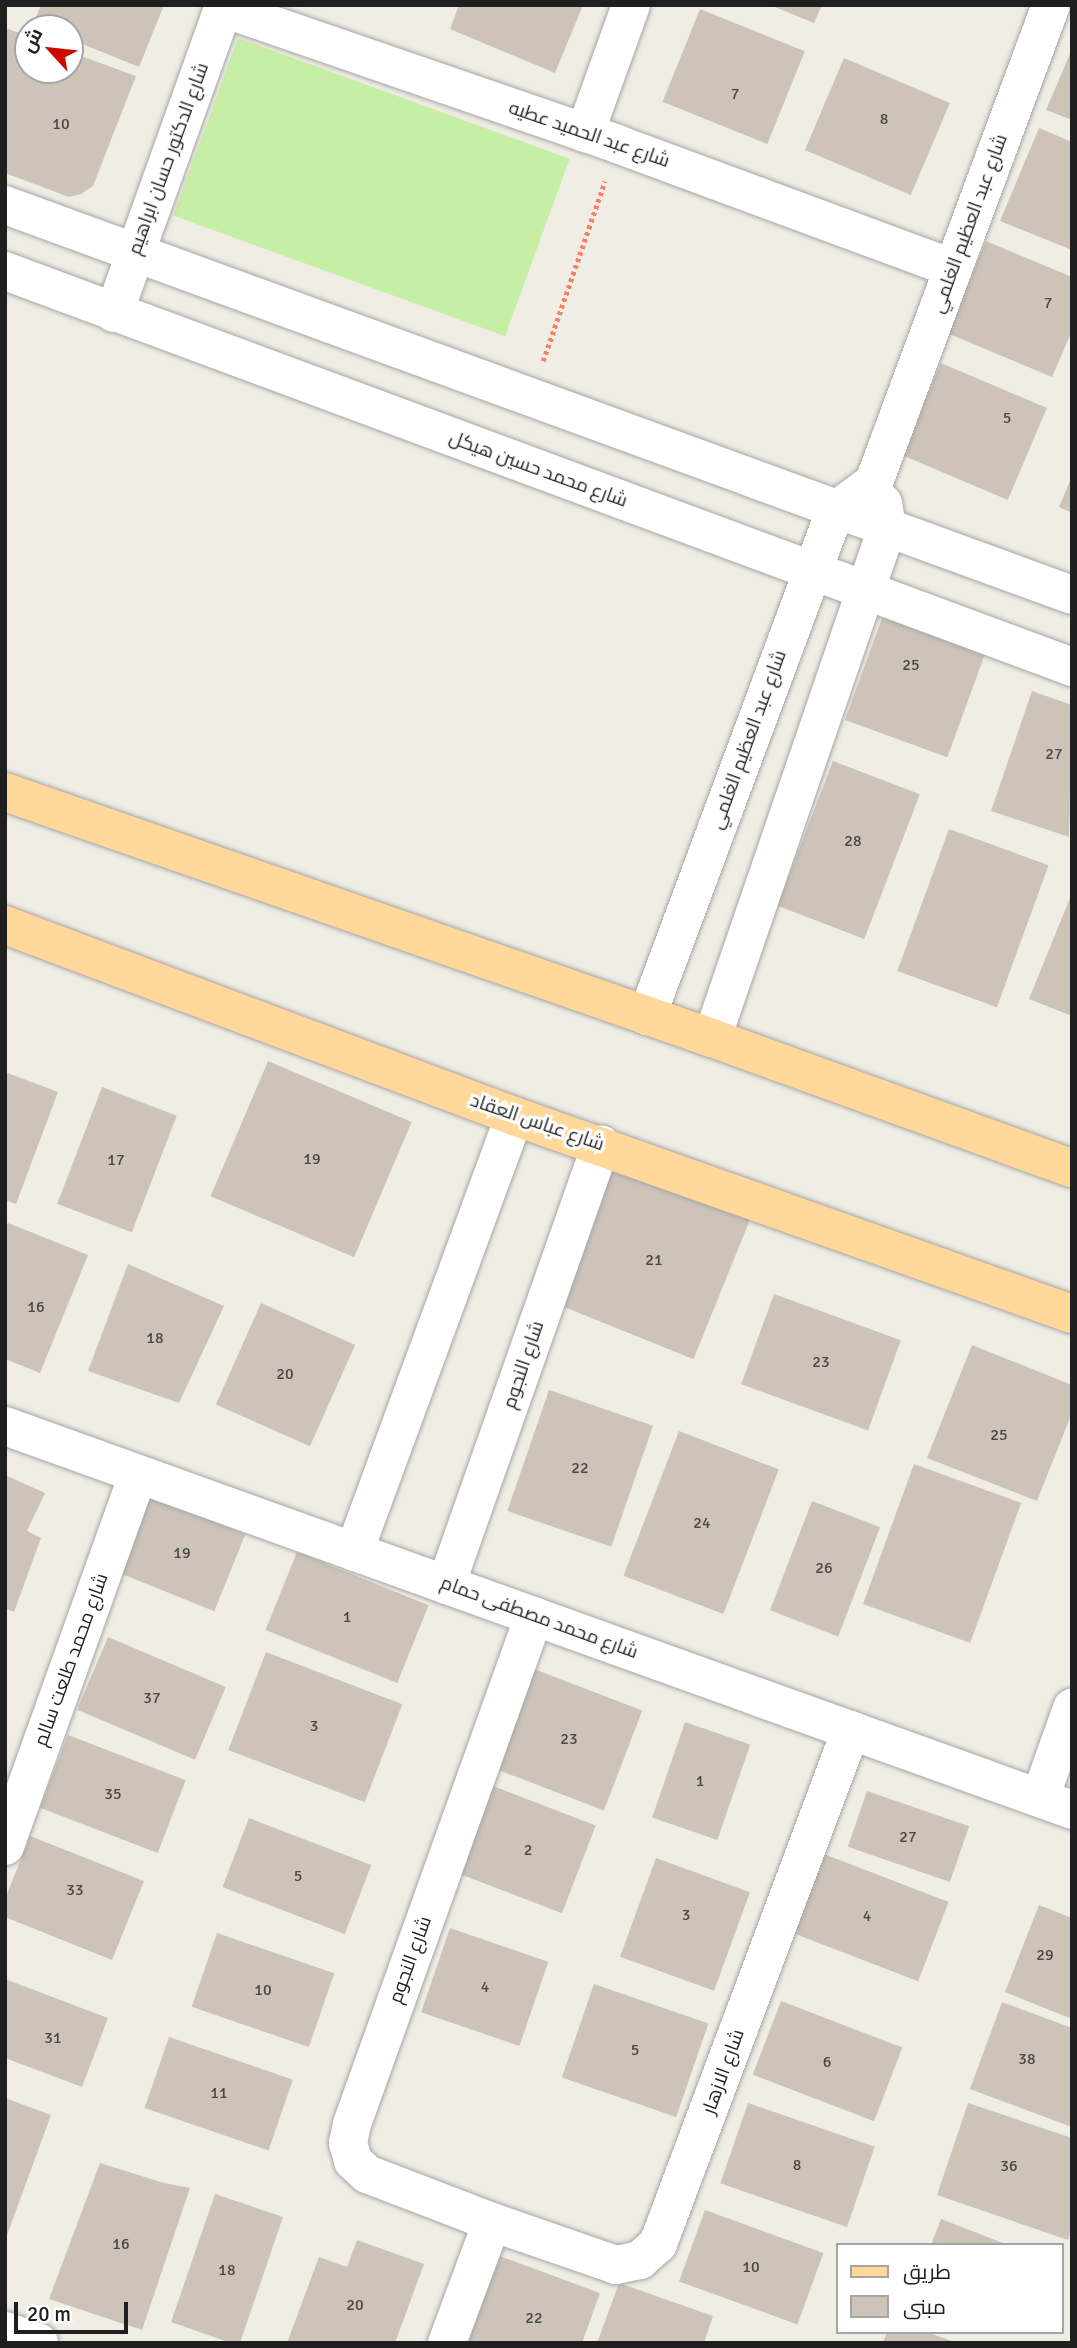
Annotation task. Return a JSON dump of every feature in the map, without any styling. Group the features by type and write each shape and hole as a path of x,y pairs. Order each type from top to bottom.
{"main road":[{"path":"5,792 712,1038 1072,1168"},
{"name":"شارع عباس العقاد","path":"5,925 514,1116 1072,1314"}],"street":[{"path":"601,138 631,5"},
{"name":"شارع عبد العظيم الغلمي","path":"874,482 1051,5"},
{"name":"شارع عبد الحميد عطيه","path":"223,7 601,138 953,268"},
{"name":"شارع الدكتور حسان ابراهيم","path":"114,313 223,7"},
{"path":"5,205 531,395 835,511 887,527 1072,595"},
{"name":"شارع محمد حسين هيكل","path":"5,271 1072,667"},
{"path":"712,1038 887,527 882,498 874,482 835,511"},
{"name":"شارع عبد العظيم الغلمي","path":"647,1016 835,511"},
{"path":"354,1552 514,1116"},
{"name":"شارع النجوم","path":"446,1585 601,1145"},
{"name":"شارع محمد مصطفى حمام","path":"5,1426 1056,1804"},
{"name":"شارع محمد طلعت سالم","path":"5,1846 138,1474"},
{"name":"شارع النجوم","path":"492,2222 367,2174 354,2161 348,2143 356,2111 534,1616"},
{"path":"1056,1804 1072,1708"},
{"name":"شارع الازهار","path":"492,2222 616,2265 640,2260 658,2244 851,1730"},
{"path":"447,2343 492,2222"},
{"path":"5,2331 39,2343"}],"path":[{"path":"531,395 601,138"}],"green space":[{"path":"238,38 570,159 505,336 173,216"}],"building":[{"path":"41,5 164,5 139,67 84,45 84,14 37,14"},
{"path":"459,5 583,5 555,73 450,29"},
{"path":"770,5 822,5 814,23"},
{"path":"700,9 805,51 767,144 663,102"},
{"path":"5,28 14,31 14,84 84,84 84,57 136,76 93,186 81,194 69,197 5,173"},
{"path":"1072,49 1072,120 1046,110"},
{"path":"844,58 950,103 911,195 805,150"},
{"path":"1039,128 1072,142 1072,250 1000,221"},
{"path":"986,241 1072,277 1072,331 1052,377 947,333"},
{"path":"941,363 1047,408 1008,500 902,455"},
{"path":"1072,476 1072,513 1059,507"},
{"path":"885,610 987,647 947,757 845,720"},
{"path":"1032,691 1072,705 1069,837 991,811"},
{"path":"833,761 920,794 864,939 777,906"},
{"path":"949,829 1049,865 997,1007 897,971"},
{"path":"1072,893 1072,1016 1029,999"},
{"path":"268,1061 412,1122 354,1257 211,1196"},
{"path":"5,1072 58,1092 16,1204 5,1200"},
{"path":"102,1087 177,1116 132,1232 57,1204"},
{"path":"614,1161 751,1216 694,1359 556,1304"},
{"path":"8,1223 88,1255 40,1373 5,1359 5,1230"},
{"path":"128,1264 224,1306 179,1403 88,1371"},
{"path":"774,1294 901,1340 868,1430 741,1384"},
{"path":"261,1303 355,1345 310,1446 216,1404"},
{"path":"972,1345 1072,1385 1072,1413 1037,1501 927,1458"},
{"path":"549,1390 653,1426 611,1547 507,1511"},
{"path":"679,1431 779,1469 723,1614 623,1576"},
{"path":"914,1464 1021,1503 970,1643 863,1604"},
{"path":"5,1475 45,1493 27,1531 41,1538 14,1612 5,1608"},
{"path":"148,1495 245,1534 214,1611 117,1572"},
{"path":"812,1501 880,1527 838,1636 770,1610"},
{"path":"297,1552 429,1605 397,1683 266,1630"},
{"path":"108,1637 226,1687 195,1760 77,1710"},
{"path":"266,1652 402,1704 365,1802 228,1750"},
{"path":"534,1669 642,1711 604,1810 496,1769"},
{"path":"685,1722 750,1744 717,1840 652,1817"},
{"path":"68,1735 186,1780 158,1853 40,1808"},
{"path":"493,1786 596,1825 562,1913 459,1874"},
{"path":"867,1791 969,1826 950,1882 848,1847"},
{"path":"249,1818 371,1865 345,1934 222,1887"},
{"path":"30,1836 144,1881 112,1960 5,1917 5,1899"},
{"path":"816,1851 949,1902 918,1981 786,1930"},
{"path":"656,1858 750,1892 714,1991 620,1957"},
{"path":"1039,1905 1072,1918 1072,2019 1005,1992"},
{"path":"450,1928 548,1962 519,2046 421,2012"},
{"path":"217,1933 334,1973 309,2047 192,2007"},
{"path":"5,1979 108,2018 82,2087 5,2058"},
{"path":"594,1984 708,2023 676,2117 562,2078"},
{"path":"781,2001 902,2048 874,2121 753,2075"},
{"path":"1002,2002 1072,2028 1072,2127 970,2089"},
{"path":"169,2037 293,2080 268,2151 145,2108"},
{"path":"5,2098 51,2115 6,2238 5,2238"},
{"path":"748,2103 875,2147 847,2227 720,2183"},
{"path":"968,2103 1072,2138 1072,2229 1068,2240 937,2195"},
{"path":"100,2163 164,2183 190,2188 142,2330 49,2299"},
{"path":"215,2194 283,2217 240,2343 231,2343 171,2322"},
{"path":"705,2210 823,2253 797,2325 679,2281"},
{"path":"941,2219 1003,2243 932,2243"},
{"path":"357,2240 424,2264 395,2343 287,2343 319,2257 347,2267"},
{"path":"500,2256 600,2293 582,2343 467,2343"},
{"path":"619,2283 713,2316 704,2343 597,2343"},
{"path":"886,2334 932,2334 955,2342 883,2343"}]}
